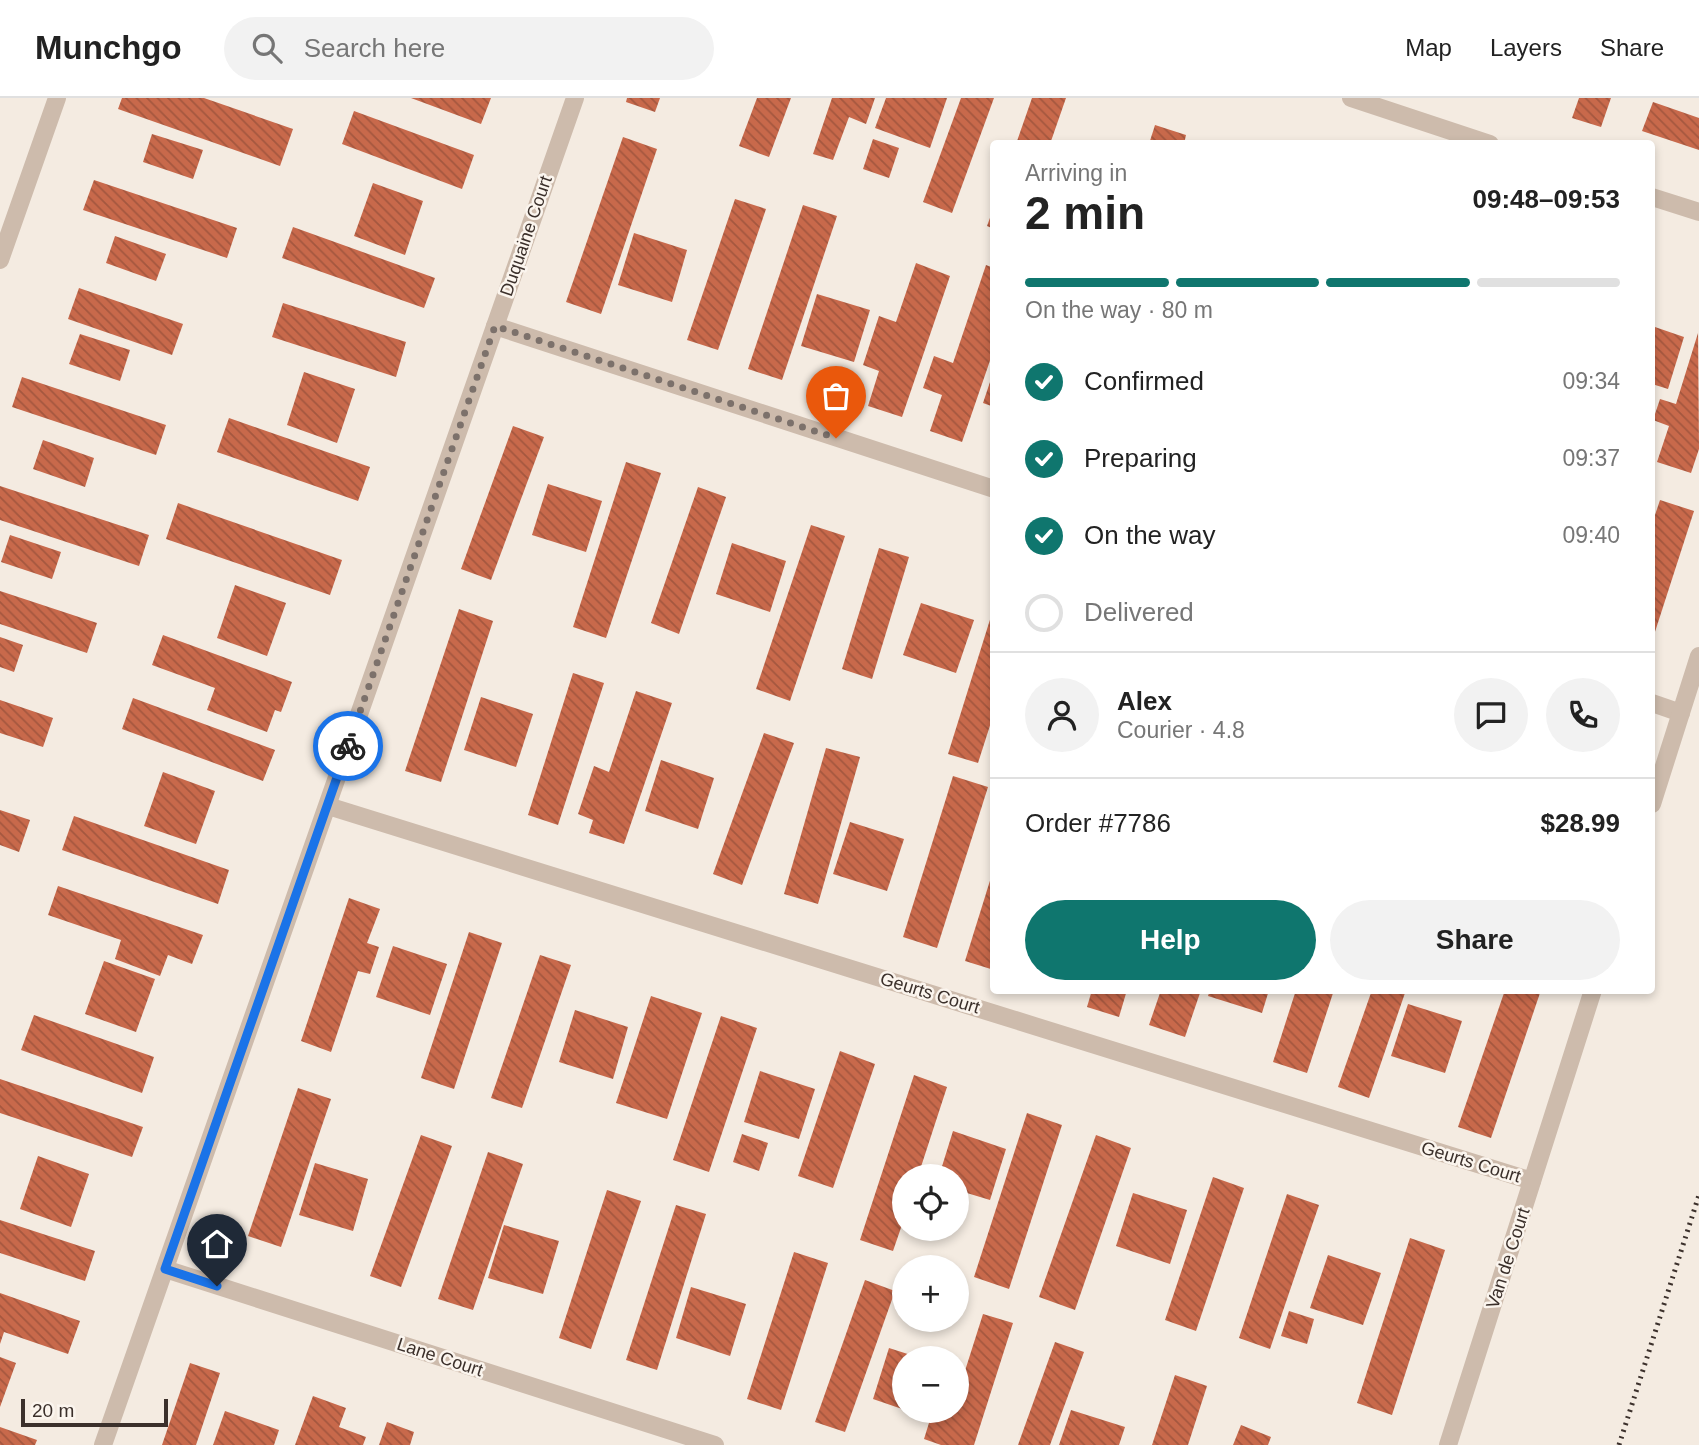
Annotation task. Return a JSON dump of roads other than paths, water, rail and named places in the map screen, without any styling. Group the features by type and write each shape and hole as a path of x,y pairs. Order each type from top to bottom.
{"street":[{"path":"0,260 57,98"},
{"name":"Duquaine Court","path":"103,1445 575,98"},
{"path":"1351,98 1478,140"},
{"path":"1655,198 1699,212"},
{"path":"495,326 990,488"},
{"path":"1655,795 1699,656"},
{"path":"1655,705 1681,713"},
{"name":"Geurts Court","path":"327,806 1532,1181"},
{"name":"Van de Court","path":"1448,1445 1592,994"},
{"name":"Lane Court","path":"165,1269 715,1445"}],"railway":[{"path":"1619,1445 1699,1195"}]}
